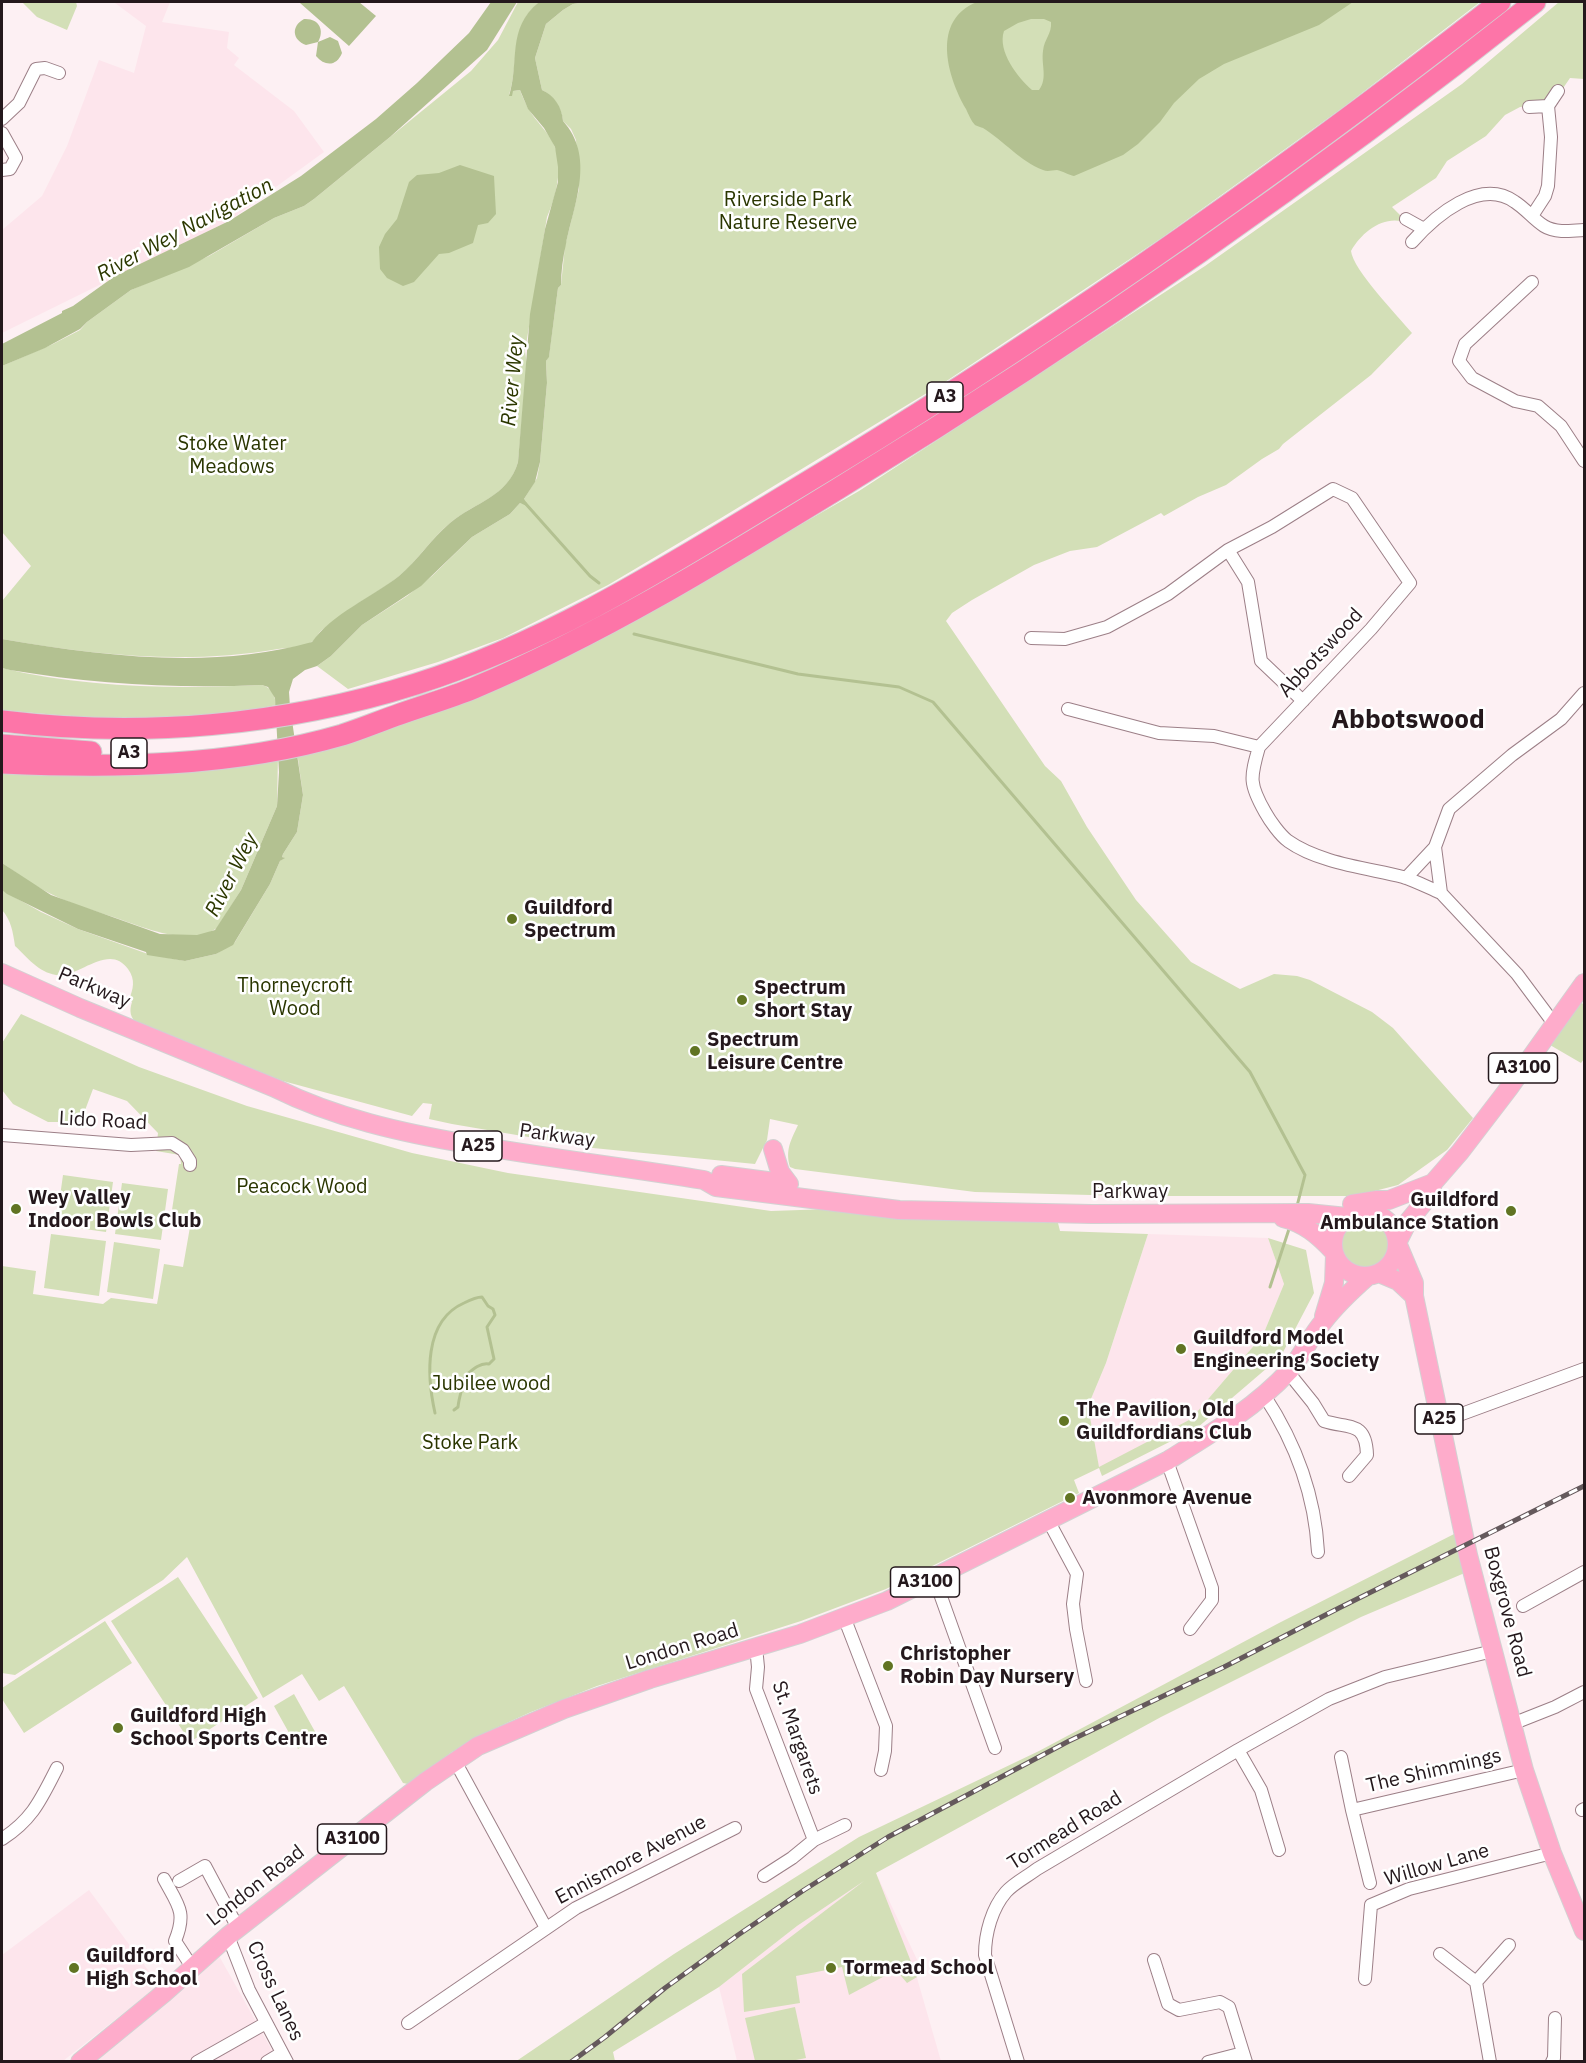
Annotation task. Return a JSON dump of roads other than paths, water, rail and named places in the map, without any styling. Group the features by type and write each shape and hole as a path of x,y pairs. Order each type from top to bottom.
{"highway":[{"name":"A3","path":"2,721 33,725 132,729 252,721 340,705 394,691 499,653 559,624 671,564 827,471 1060,321 1228,206 1350,117 1500,2"},
{"name":"A3","path":"2,745 45,750 130,753 257,749 343,734 492,680 635,609 909,446 1125,304 1252,215 1378,123 1535,2"},
{"path":"2,764 130,765 209,759 257,749"}],"main road":[{"name":"Parkway","path":"2,973 301,1101 388,1128 435,1138 525,1154 704,1180 716,1187 899,1210 1242,1214"},
{"name":"Parkway","path":"2,982 108,1032 215,1076 274,1098 301,1101"},
{"name":"A3100","path":"1365,1211 1380,1208 1389,1200 1433,1183 1460,1152 1582,991"},
{"path":"773,1149 777,1167 789,1184"},
{"name":"Parkway","path":"704,1180 718,1175 1017,1212"},
{"path":"1374,1275 1388,1268 1394,1259 1407,1223 1430,1195 1433,1183"},
{"name":"A3100","path":"1242,1214 1389,1200"},
{"path":"1398,1243 1393,1227 1386,1218 1365,1211 1347,1217 1339,1225 1334,1234 1334,1253 1340,1264 1348,1271 1358,1275 1374,1275 1398,1281 1414,1296"},
{"name":"A25","path":"1242,1214 1308,1213 1347,1217"},
{"name":"A25","path":"1242,1214 1293,1220 1312,1230 1334,1253"},
{"name":"A25","path":"1398,1243 1414,1283 1414,1296"},
{"name":"London Road","path":"1322,1323 1333,1288 1334,1253"},
{"name":"London Road","path":"80,2061 165,1993 233,1932 454,1761 478,1746 564,1709 650,1679 800,1634 887,1601 1167,1461 1207,1437 1263,1395 1288,1372 1322,1323 1348,1294 1374,1275"},
{"name":"Boxgrove Road","path":"1414,1296 1467,1548 1524,1770 1552,1853 1584,1931"}],"street":[{"path":"2,119 19,103 36,69 45,68 59,73"},
{"path":"1533,216 1548,186 1551,137 1548,106 1558,91"},
{"path":"1529,107 1548,106"},
{"path":"2,134 16,158 10,169 2,170"},
{"path":"1412,242 1424,229 1465,199 1481,194 1499,195 1514,200 1545,227 1561,231 1584,230"},
{"path":"1406,219 1424,229"},
{"path":"1532,282 1465,344 1459,362 1472,378 1515,401 1538,406 1561,426 1584,460"},
{"name":"Abbotswood","path":"1228,550 1272,527 1333,489 1352,498 1410,583 1371,630 1259,747"},
{"path":"1031,638 1065,639 1107,627 1168,594 1228,550 1248,582 1261,661 1303,701"},
{"path":"1406,878 1436,847 1449,809 1512,754 1561,720 1584,693"},
{"path":"1068,710 1159,732 1214,736 1259,747 1253,768 1253,791 1268,816 1288,841 1315,855 1346,865 1406,878 1442,893 1517,974 1555,1025"},
{"path":"1436,847 1442,893"},
{"name":"Lido Road","path":"2,1135 138,1145 172,1143 183,1150 190,1165"},
{"path":"1440,1422 1584,1369"},
{"path":"1288,1372 1324,1421 1346,1424 1361,1431 1367,1442 1367,1455 1349,1476"},
{"path":"1263,1395 1283,1424 1302,1471 1316,1527 1318,1552"},
{"path":"1167,1461 1212,1588 1212,1600 1190,1629"},
{"path":"1048,1520 1077,1574 1073,1604 1086,1681"},
{"path":"1523,1606 1584,1572"},
{"path":"934,1577 995,1748"},
{"path":"844,1617 886,1726 885,1751 881,1770"},
{"name":"St. Margarets","path":"756,1647 758,1667 756,1689 814,1840"},
{"name":"Tormead Road","path":"1018,2061 985,1955 989,1925 1006,1892 1037,1869 1329,1699 1364,1684 1421,1667 1493,1651"},
{"path":"1512,1724 1549,1710 1584,1692"},
{"path":"1238,1750 1261,1790 1279,1850"},
{"name":"The Shimmings","path":"1341,1757 1370,1883"},
{"name":"Ennismore Avenue","path":"454,1761 546,1928"},
{"path":"2,1839 31,1816 57,1768"},
{"name":"The Shimmings","path":"1352,1810 1524,1770"},
{"path":"764,1876 814,1840 846,1825"},
{"name":"Ennismore Avenue","path":"408,2024 576,1908 735,1828"},
{"name":"Willow Lane","path":"1365,1979 1371,1905 1409,1889 1552,1853"},
{"name":"Cross Lanes","path":"179,1881 205,1866 233,1932 249,1990 285,2057"},
{"path":"164,1880 180,1907 182,1925 175,1941 192,1967"},
{"path":"1476,1982 1509,1945"},
{"path":"1440,1954 1476,1982 1490,2061"},
{"path":"1154,1960 1168,2004 1179,2010 1220,2002 1229,2007 1245,2057 1208,2061"},
{"path":"1552,2061 1555,2018"},
{"path":"197,2061 266,2023"},
{"path":"267,2061 285,2057"}],"waterway":[{"path":"525,503 590,576 599,583"},
{"path":"634,634 798,674 899,687 933,702 1250,1072 1305,1175 1297,1206"},
{"path":"1270,1287 1290,1226"},
{"path":"435,1413 430,1383 431,1351 435,1336 441,1323 451,1311 468,1301 482,1297 493,1309 495,1315 487,1327 494,1359 489,1364 476,1367 465,1376 458,1407 454,1410"}],"railway":[{"path":"571,2062 665,1988 738,1935 888,1837 1069,1741 1224,1667 1584,1486"}],"place":[{"name":"Guildford Spectrum","path":"512,919"},
{"name":"Spectrum Short Stay","path":"742,1000"},
{"name":"Spectrum Leisure Centre","path":"695,1051"},
{"name":"Wey Valley Indoor Bowls Club","path":"16,1209"},
{"name":"Guildford Ambulance Station","path":"1511,1211"},
{"name":"Guildford Model Engineering Society","path":"1181,1349"},
{"name":"The Pavilion, Old Guildfordians Club","path":"1064,1421"},
{"name":"Avonmore Avenue","path":"1070,1498"},
{"name":"Christopher Robin Day Nursery","path":"888,1666"},
{"name":"Guildford High School Sports Centre","path":"118,1728"},
{"name":"Guildford High School","path":"74,1968"},
{"name":"Tormead School","path":"831,1968"}],"district":[{"name":"Abbotswood","path":"1408,720"}],"park label":[{"name":"Riverside Park Nature Reserve","path":"788,212"},
{"name":"Stoke Water Meadows","path":"232,456"},
{"name":"Thorneycroft Wood","path":"295,998"},
{"name":"Peacock Wood","path":"302,1187"},
{"name":"Jubilee wood","path":"491,1384"},
{"name":"Stoke Park","path":"470,1443"}],"water label":[{"name":"River Wey Navigation","path":"185,230"},
{"name":"River Wey","path":"513,381"},
{"name":"River Wey","path":"232,875"}]}
